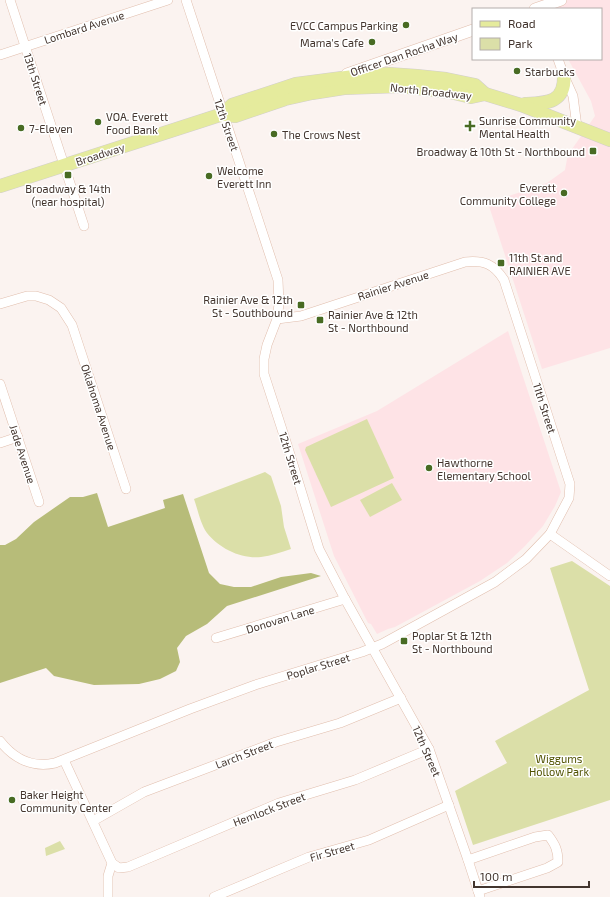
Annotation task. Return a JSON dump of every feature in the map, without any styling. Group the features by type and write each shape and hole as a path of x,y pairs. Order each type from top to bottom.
{"main road":[{"path":"223,114 232,104 296,84 335,78 389,74 417,76 476,85 485,94"},
{"path":"521,105 542,103 554,100 560,96 564,85 564,76"},
{"name":"North Broadway","path":"223,114 235,116 312,93 344,88 400,86 450,92 471,97 485,94 521,105 610,140"},
{"name":"Broadway","path":"0,186 223,114"}],"street":[{"name":"13th Street","path":"10,0 84,226"},
{"name":"Lombard Avenue","path":"0,55 168,0"},
{"name":"12th Street","path":"186,0 278,280 279,304 277,319 267,345 264,359 264,374 319,549 345,599 429,749 479,894"},
{"path":"539,6 561,0"},
{"name":"Officer Dan Rocha Way","path":"335,78 472,30"},
{"path":"558,60 573,96 577,127"},
{"name":"Rainier Avenue","path":"277,319 301,316 465,262 475,261 492,266 498,271 504,280"},
{"name":"11th Street","path":"504,280 570,484 569,498 550,534"},
{"name":"Oklahoma Avenue","path":"0,304 26,296 36,296 49,300 61,308 72,325 126,489"},
{"name":"Jade Avenue","path":"0,384 39,502"},
{"path":"0,443 18,437"},
{"path":"550,534 610,576"},
{"name":"Poplar Street","path":"0,741 10,752 22,760 46,765 64,760 190,709 255,685 373,648 495,582 526,559 550,534"},
{"name":"Donovan Lane","path":"216,638 345,599"},
{"name":"Larch Street","path":"92,821 144,792 276,742 340,723 401,698"},
{"name":"Hemlock Street","path":"112,863 119,868 128,867 279,803 355,780 429,749"},
{"path":"64,760 112,863 108,876 108,897"},
{"name":"Fir Street","path":"214,897 308,857 369,840 449,805"},
{"path":"468,860 535,837 548,835 555,843 558,852 558,862 547,868 479,894"}],"shaded area":[{"name":"Everett Community College","path":"540,0 610,0 610,348 542,369 488,203 547,183 565,170 570,152 595,116 591,101 569,60 602,60 602,8 544,8"},
{"name":"Hawthorne Elementary School","path":"508,331 561,492 555,506 543,526 507,563 480,581 395,627 377,634 371,624 368,623 334,556 298,444 377,411"}],"green space":[{"path":"367,419 394,478 331,507 305,450 306,447"},
{"path":"265,472 271,476 281,506 284,527 291,549 261,557 239,555 218,544 207,533 201,521 194,499"},
{"path":"392,483 402,500 370,517 360,500"},
{"path":"97,493 108,527 165,508 163,500 183,494 209,573 220,584 234,587 251,587 281,577 311,573 321,576 227,606 207,624 186,636 177,648 180,662 176,671 160,679 139,684 94,685 54,676 46,668 0,683 0,545 5,545 16,539 34,522 70,497 83,497"},
{"name":"Wiggums Hollow Park","path":"572,561 610,586 610,800 473,845 455,791 507,763 495,741 589,690 550,568"},
{"path":"60,841 65,849 46,856 45,848"}],"place":[{"name":"EVCC Campus Parking","path":"406,25"},
{"name":"Mama's Cafe","path":"372,42"},
{"name":"Starbucks","path":"517,71"},
{"name":"VOA. Everett Food Bank","path":"98,122"},
{"name":"Sunrise Community Mental Health","path":"470,126"},
{"name":"7-Eleven","path":"21,128"},
{"name":"The Crows Nest","path":"274,134"},
{"name":"Broadway & 10th St - Northbound","path":"593,151"},
{"name":"Broadway & 14th (near hospital)","path":"68,175"},
{"name":"Welcome Everett Inn","path":"209,176"},
{"name":"Everett Community College","path":"564,193"},
{"name":"11th St and RAINIER AVE","path":"501,263"},
{"name":"Rainier Ave & 12th St - Southbound","path":"301,305"},
{"name":"Rainier Ave & 12th St - Northbound","path":"320,320"},
{"name":"Hawthorne Elementary School","path":"429,468"},
{"name":"Poplar St & 12th St - Northbound","path":"404,641"},
{"name":"Baker Height Community Center","path":"12,800"}]}
